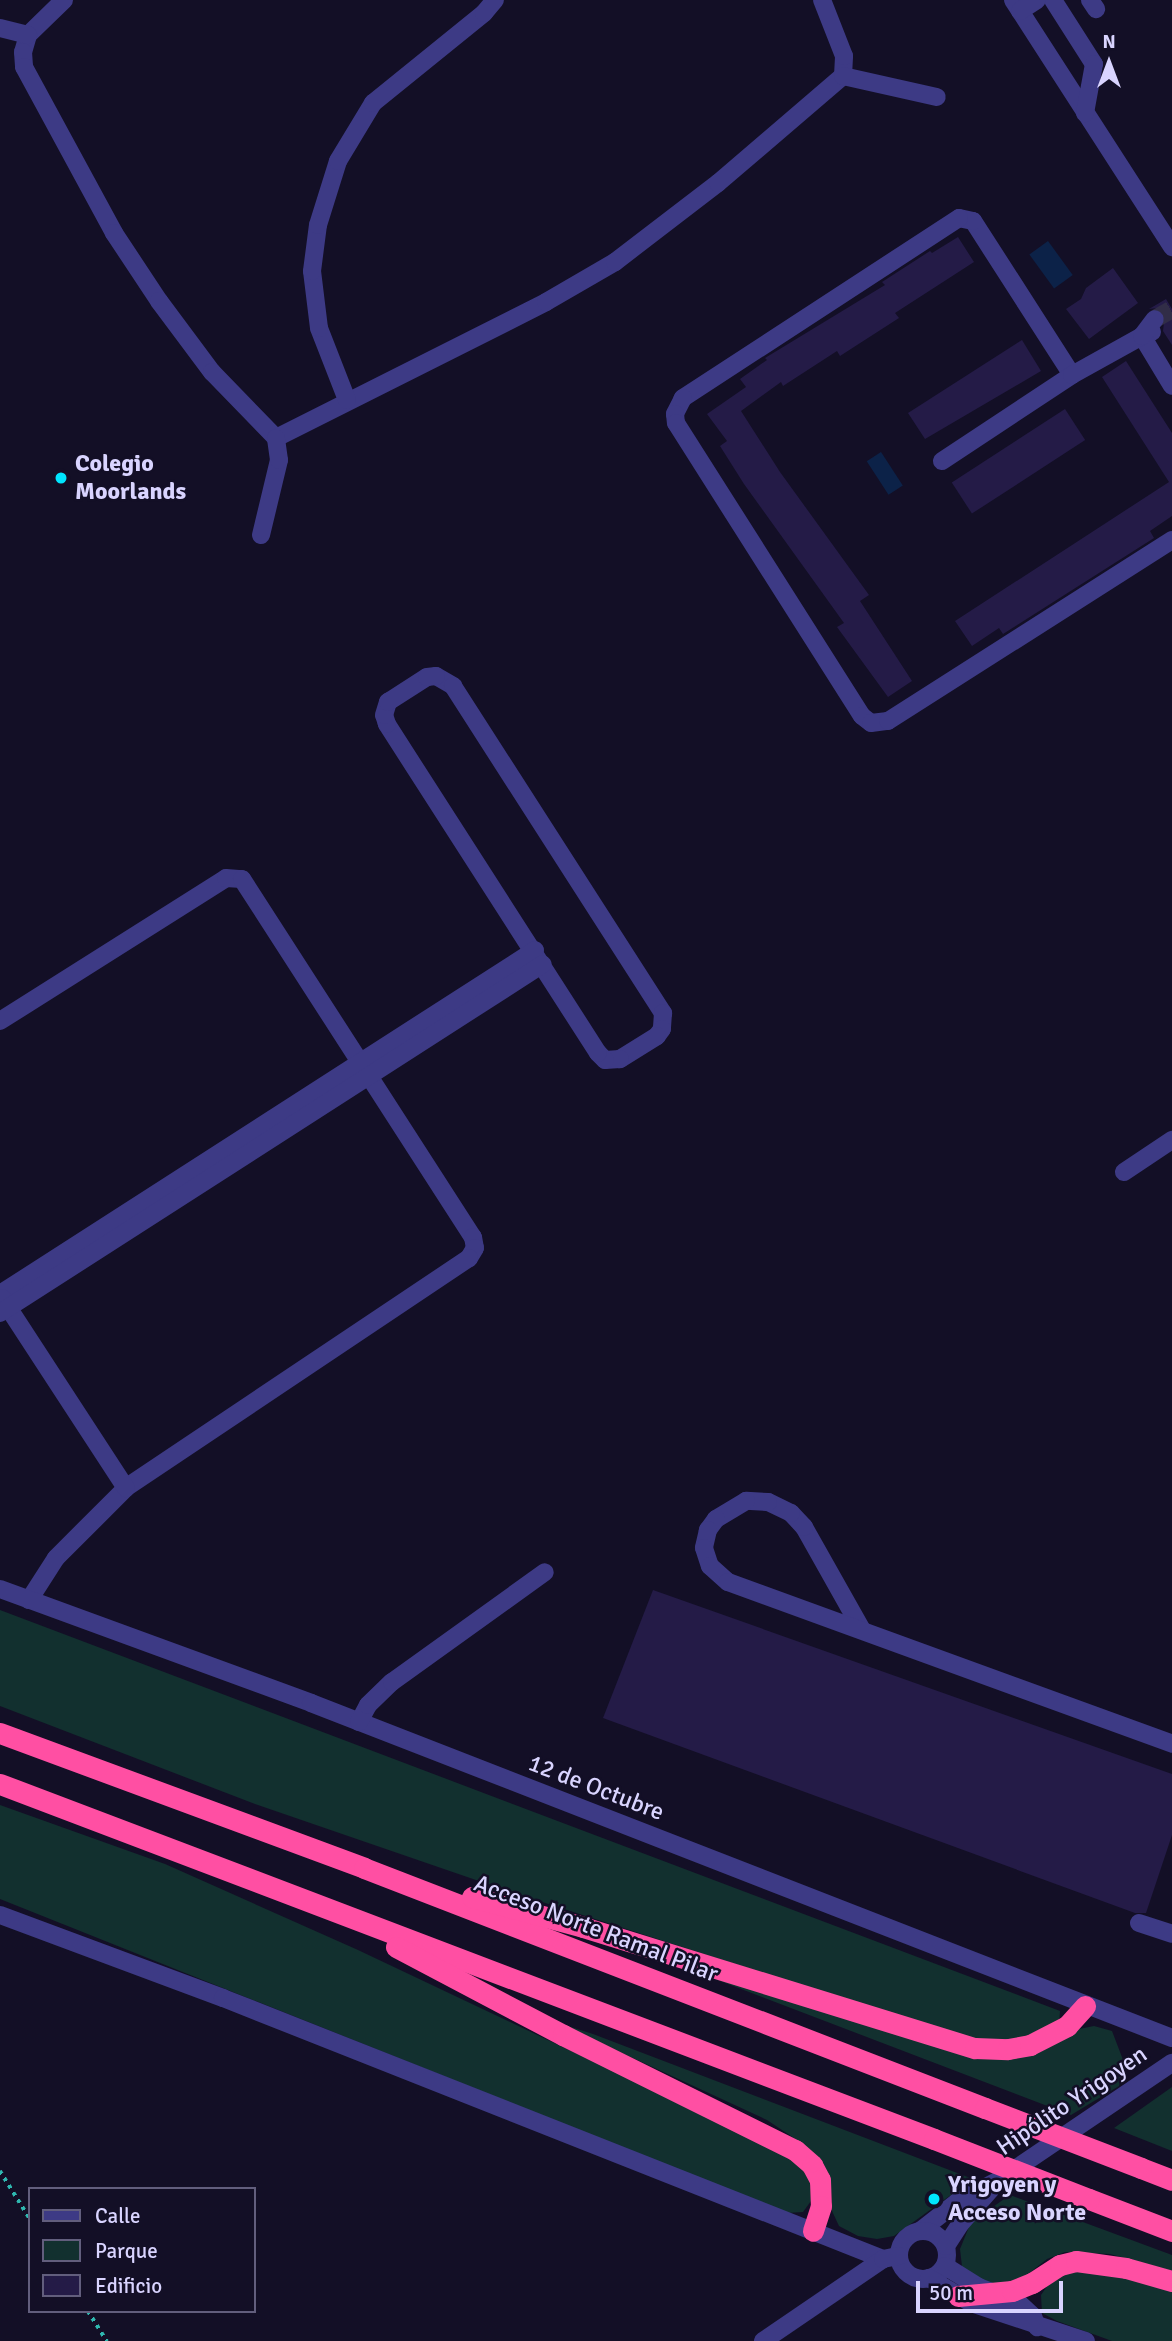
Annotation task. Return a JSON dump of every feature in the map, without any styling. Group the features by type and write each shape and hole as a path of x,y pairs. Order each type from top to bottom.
{"highway":[{"name":"Acceso Norte Ramal Pilar","path":"0,1733 364,1868 1172,2180"},
{"path":"0,1784 1172,2231"},
{"path":"364,1868 583,1927 975,2048 1008,2049 1030,2045 1067,2026 1085,2006"},
{"path":"316,1905 563,2035 795,2150 812,2165 820,2180 821,2206 813,2231"},
{"path":"958,2296 997,2294 1032,2283 1060,2264 1076,2261 1126,2268 1172,2281"}],"street":[{"path":"64,0 28,35 23,52 24,67 114,233 212,372 276,438 279,460 261,535"},
{"path":"347,400 319,328 312,271 318,225 338,161 373,103 484,13 495,0"},
{"path":"276,438 347,400 547,302 615,261 718,183 843,76 844,56 822,0"},
{"path":"1037,0 1016,5 1172,247"},
{"path":"1053,0 1094,64 1085,113"},
{"path":"0,27 28,35"},
{"path":"843,76 937,97"},
{"path":"1072,375 973,221 959,218 683,398 675,414 676,423 847,693 862,716 871,723 888,721 1172,540"},
{"path":"942,461 1072,375 1142,336 1158,324"},
{"path":"1142,336 1172,386"},
{"path":"436,676 453,687 663,1013 662,1029 657,1036 620,1059 605,1060 567,1009 539,957 387,724 384,715 388,702 428,677 436,676"},
{"path":"0,1021 226,878 234,876 246,884 473,1237 475,1248 470,1258 126,1488 56,1558 29,1600"},
{"path":"126,1488 2,1303 539,957"},
{"path":"1124,1172 1172,1140"},
{"path":"862,1630 804,1527 791,1513 768,1502 746,1501 716,1519 708,1530 704,1548 710,1566 728,1582 1172,1744"},
{"path":"359,1722 368,1705 392,1682 545,1572"},
{"name":"12 de Octubre","path":"0,1589 359,1722 1172,2038"},
{"path":"0,1915 223,1997 813,2231 891,2258 909,2274 929,2278 958,2296 1035,2334 1086,2341"},
{"path":"1139,1923 1172,1934"},
{"name":"Hipólito Yrigoyen","path":"919,2231 957,2202 999,2180 1172,2063"},
{"name":"Hipólito Yrigoyen","path":"946,2246 961,2223 999,2180"},
{"path":"763,2341 891,2258 902,2243 919,2231 938,2236 946,2246 944,2266 929,2278"},
{"path":"944,2266 966,2280 1024,2306 1035,2334"}],"path":[{"path":"0,2171 28,2215"},
{"path":"89,2313 107,2341"}],"green space":[{"path":"0,1610 1060,2011 1059,2025 1012,2041 983,2041 912,2021 505,1890 255,1804 0,1706"},
{"path":"0,1805 165,1864 358,1950 782,2151 801,2166 812,2182 811,2201 803,2212 787,2213 0,1899"},
{"path":"694,1971 964,2052 1094,2026 1112,2031 1125,2065 1119,2086 1071,2115"},
{"path":"555,2022 593,2034 973,2179 894,2236 877,2239 858,2236 839,2226 832,2211 831,2190 803,2144 767,2120"},
{"path":"1172,2087 1172,2151 1114,2128"},
{"path":"1010,2195 1172,2255 1172,2271 1110,2254 1065,2252 1047,2259 1023,2278 998,2286 963,2275 960,2249 971,2222"},
{"path":"1089,2270 1129,2277 1172,2290 1172,2341 1112,2341 1042,2313 1041,2295 1050,2282 1069,2271"}],"water":[{"path":"1048,241 1073,275 1054,288 1029,255"},
{"path":"881,452 903,486 889,495 867,461"}],"building":[{"path":"958,237 974,262 895,313 899,318 840,356 837,351 783,386 781,382 741,411 780,472 869,595 860,601 912,681 888,697 837,627 844,623 744,484 720,446 727,441 707,414 746,387 740,379 767,360 765,358 885,285 882,282 930,251 932,253"},
{"path":"1113,268 1138,303 1089,339 1066,309 1081,299 1086,288"},
{"path":"1166,299 1172,309 1172,345 1163,331 1165,314 1157,308 1149,309"},
{"path":"1022,340 1041,371 925,439 908,413"},
{"path":"1126,361 1172,433 1172,516 1150,531 1154,538 1003,634 999,628 972,646 955,621 1169,482 1102,377"},
{"path":"1065,409 1085,440 972,514 952,483"},
{"path":"653,1590 1172,1774 1172,1835 1146,1913 1135,1913 603,1718"}],"tunnel":[{"path":"1155,319 1172,309"}],"place":[{"name":"Colegio Moorlands","path":"61,478"},
{"name":"Yrigoyen y Acceso Norte","path":"934,2199"}]}
